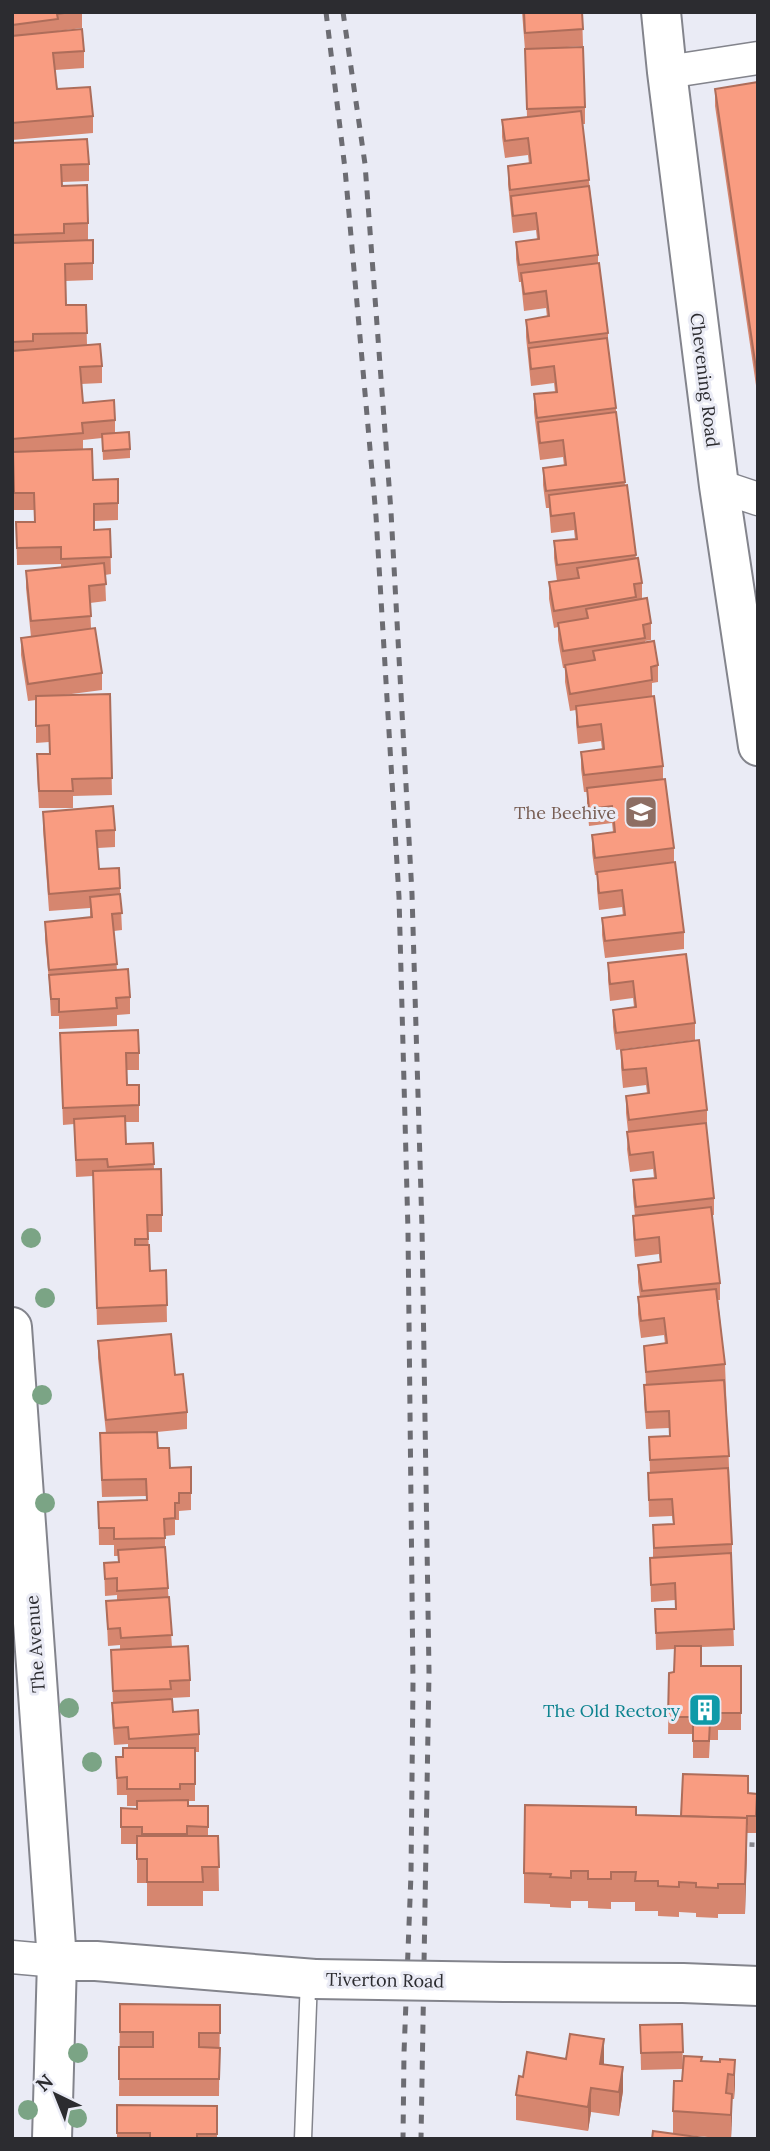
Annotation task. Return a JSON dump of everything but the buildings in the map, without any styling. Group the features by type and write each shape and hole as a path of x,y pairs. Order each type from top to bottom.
{"street":[{"name":"Chevening Road","path":"661,12 719,486 758,746"},
{"path":"667,72 758,58"},
{"path":"719,486 758,499"},
{"name":"The Avenue","path":"12,1327 57,1961 52,2139"},
{"name":"Tiverton Road","path":"12,1957 312,1978 758,1986"}],"lane":[{"path":"303,2139 312,1978"}],"path":[{"path":"733,1844 758,1845"}],"railway":[{"path":"326,12 345,169 376,516 399,897 408,1231 413,1682 411,1874 403,2139"},
{"path":"343,12 365,164 391,512 412,894 422,1228 429,1672 421,2139"}],"place":[{"name":"The Beehive","path":"641,812"},
{"name":"The Old Rectory","path":"705,1710"}]}
